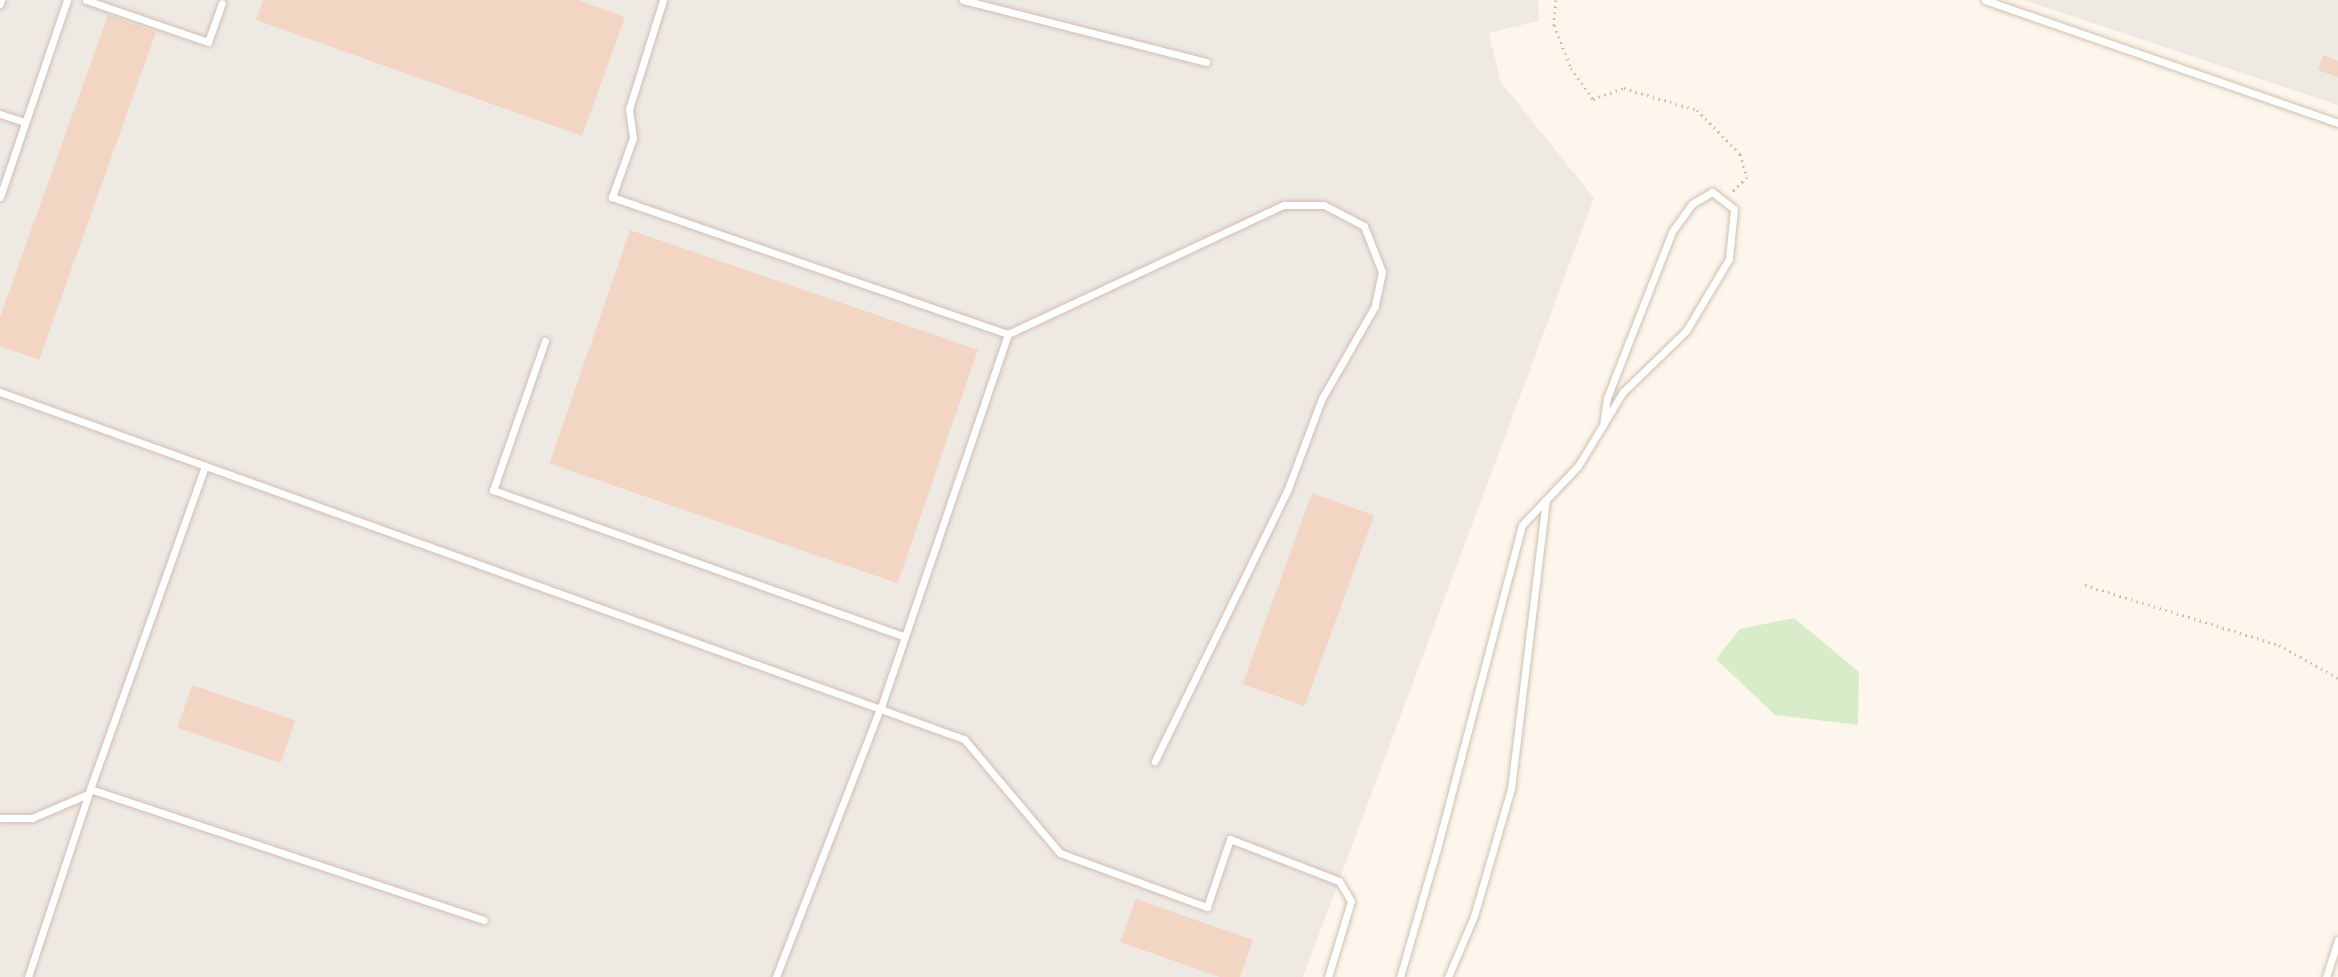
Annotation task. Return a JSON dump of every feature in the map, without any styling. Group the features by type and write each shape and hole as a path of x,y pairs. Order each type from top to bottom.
{"lane":[{"path":"0,197 67,0"},
{"path":"86,0 208,42 222,3"},
{"path":"663,0 629,109 633,138 612,197 1008,334 1284,205 1324,205 1364,226 1382,272 1375,306 1322,398 1287,491 1155,761"},
{"path":"963,0 1206,62"},
{"path":"1985,0 2338,123"},
{"path":"0,114 24,122"},
{"path":"1400,977 1437,849 1521,525 1578,466 1603,425 1623,392 1686,331 1729,259 1734,209 1712,192 1692,204 1672,232 1607,398 1603,425"},
{"path":"776,977 881,706 1008,334"},
{"path":"545,341 493,490 905,636"},
{"path":"0,392 881,706 964,739 1060,853 1207,908 1230,839 1339,881 1351,902 1328,977"},
{"path":"27,977 89,791 205,466"},
{"path":"1448,977 1474,916 1511,789 1546,500"},
{"path":"0,818 32,818 89,791 484,920"},
{"path":"2326,977 2338,940"}],"path":[{"path":"1556,0 1554,25 1571,68 1593,99 1624,88 1697,110 1740,154 1747,177 1724,201"},
{"path":"2085,585 2279,645 2338,678"}],"shaded area":[{"path":"0,0 1538,0 1539,21 1489,33 1500,81 1594,198 1303,977 0,977"},
{"path":"2024,0 2338,0 2338,105"}],"green space":[{"path":"1794,618 1859,672 1858,725 1775,715 1716,659 1740,629"}],"building":[{"path":"263,0 578,0 625,17 582,136 256,20"},
{"path":"108,15 156,32 39,360 0,346 0,317"},
{"path":"2323,55 2338,61 2338,77 2318,70"},
{"path":"630,230 978,350 898,583 550,464"},
{"path":"1312,493 1374,516 1305,706 1243,684"},
{"path":"192,685 295,720 280,763 177,728"},
{"path":"1136,899 1253,940 1240,977 1220,977 1120,942"}]}
